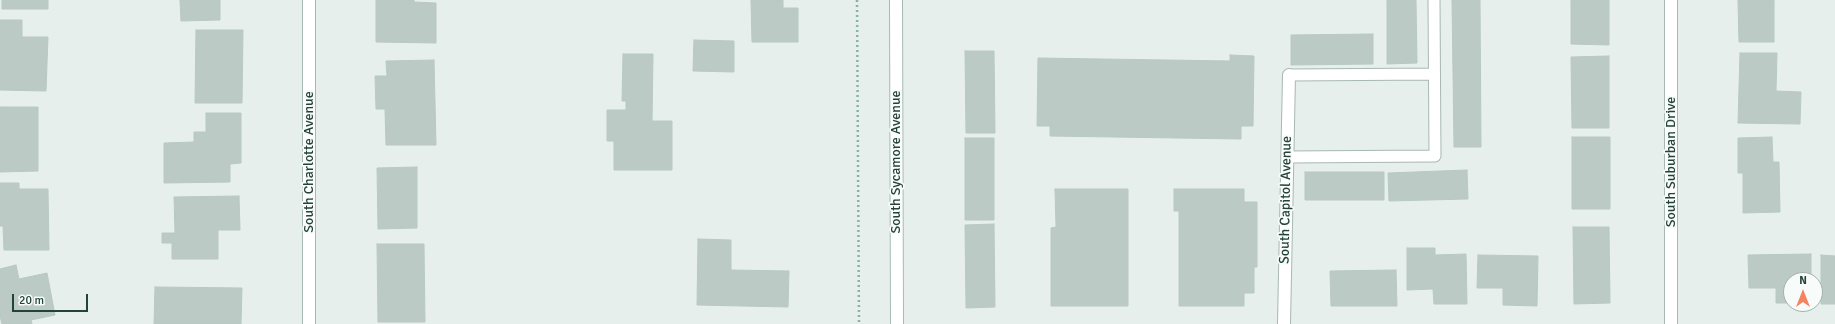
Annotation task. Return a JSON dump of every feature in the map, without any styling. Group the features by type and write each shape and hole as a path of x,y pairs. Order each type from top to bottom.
{"street":[{"name":"South Charlotte Avenue","path":"309,0 309,324"},
{"name":"South Sycamore Avenue","path":"896,0 897,324"},
{"name":"South Suburban Drive","path":"1671,0 1671,324"},
{"name":"South Capitol Avenue","path":"1284,324 1289,75"}],"lane":[{"path":"1287,157 1435,156 1434,0"},
{"path":"1289,75 1434,74"}],"path":[{"path":"857,0 859,324"}],"building":[{"path":"2,0 48,0 48,9 2,9"},
{"path":"180,0 220,0 220,20 181,21"},
{"path":"376,0 414,0 414,2 436,3 436,43 376,42"},
{"path":"751,0 783,0 783,8 798,8 798,42 752,42"},
{"path":"1387,0 1416,0 1417,63 1387,64"},
{"path":"1452,0 1480,0 1481,147 1454,147"},
{"path":"1571,0 1609,0 1609,45 1571,44"},
{"path":"1738,0 1774,0 1774,42 1739,42"},
{"path":"0,20 22,20 22,37 48,37 46,91 0,90"},
{"path":"196,30 243,30 242,103 195,103"},
{"path":"1373,34 1373,64 1291,65 1291,35"},
{"path":"694,40 734,41 734,72 693,71"},
{"path":"965,51 994,51 995,133 966,133"},
{"path":"1740,53 1777,53 1776,91 1801,92 1800,124 1738,123"},
{"path":"623,54 653,54 652,121 672,121 672,170 614,170 614,141 607,141 607,110 626,110 626,101 622,101"},
{"path":"1230,55 1254,56 1253,126 1241,126 1241,139 1050,136 1050,126 1037,126 1038,58 1230,61"},
{"path":"1609,56 1609,128 1572,128 1571,57"},
{"path":"434,60 436,145 386,145 385,109 376,109 375,76 387,76 386,61"},
{"path":"0,107 38,107 38,171 0,172"},
{"path":"206,113 241,113 241,163 230,164 230,182 164,183 164,143 194,142 194,132 206,132"},
{"path":"1572,137 1610,137 1610,209 1572,209"},
{"path":"1772,137 1773,162 1779,162 1780,212 1743,213 1743,173 1738,173 1738,138"},
{"path":"965,138 994,138 994,220 965,220"},
{"path":"417,167 417,228 378,229 377,168"},
{"path":"1467,170 1468,199 1389,201 1388,173"},
{"path":"1305,172 1384,172 1384,200 1305,200"},
{"path":"0,183 19,183 19,189 48,189 49,250 4,250 3,226 0,226"},
{"path":"1055,189 1128,189 1128,306 1051,306 1051,228 1056,227"},
{"path":"1174,189 1244,189 1244,202 1257,202 1257,267 1254,267 1254,293 1244,293 1244,306 1179,306 1179,211 1174,211"},
{"path":"239,196 240,230 218,230 218,259 172,259 172,243 162,243 162,233 175,233 174,197"},
{"path":"994,224 995,307 966,308 965,225"},
{"path":"1573,227 1609,227 1610,303 1574,304"},
{"path":"698,239 731,240 731,270 789,271 788,307 697,305"},
{"path":"377,244 424,244 425,322 378,322"},
{"path":"1407,248 1435,248 1435,255 1466,254 1467,304 1434,304 1433,289 1407,290"},
{"path":"1811,254 1811,272 1783,272 1783,303 1776,303 1776,288 1749,288 1748,255"},
{"path":"1478,255 1538,256 1537,306 1503,305 1503,288 1477,288"},
{"path":"1821,255 1835,256 1835,304 1823,304 1823,272 1821,272"},
{"path":"16,265 19,279 47,273 55,315 31,320 32,324 2,324 0,316 0,269"},
{"path":"1396,270 1397,306 1331,306 1330,271"},
{"path":"155,287 242,288 241,324 154,324"}]}
